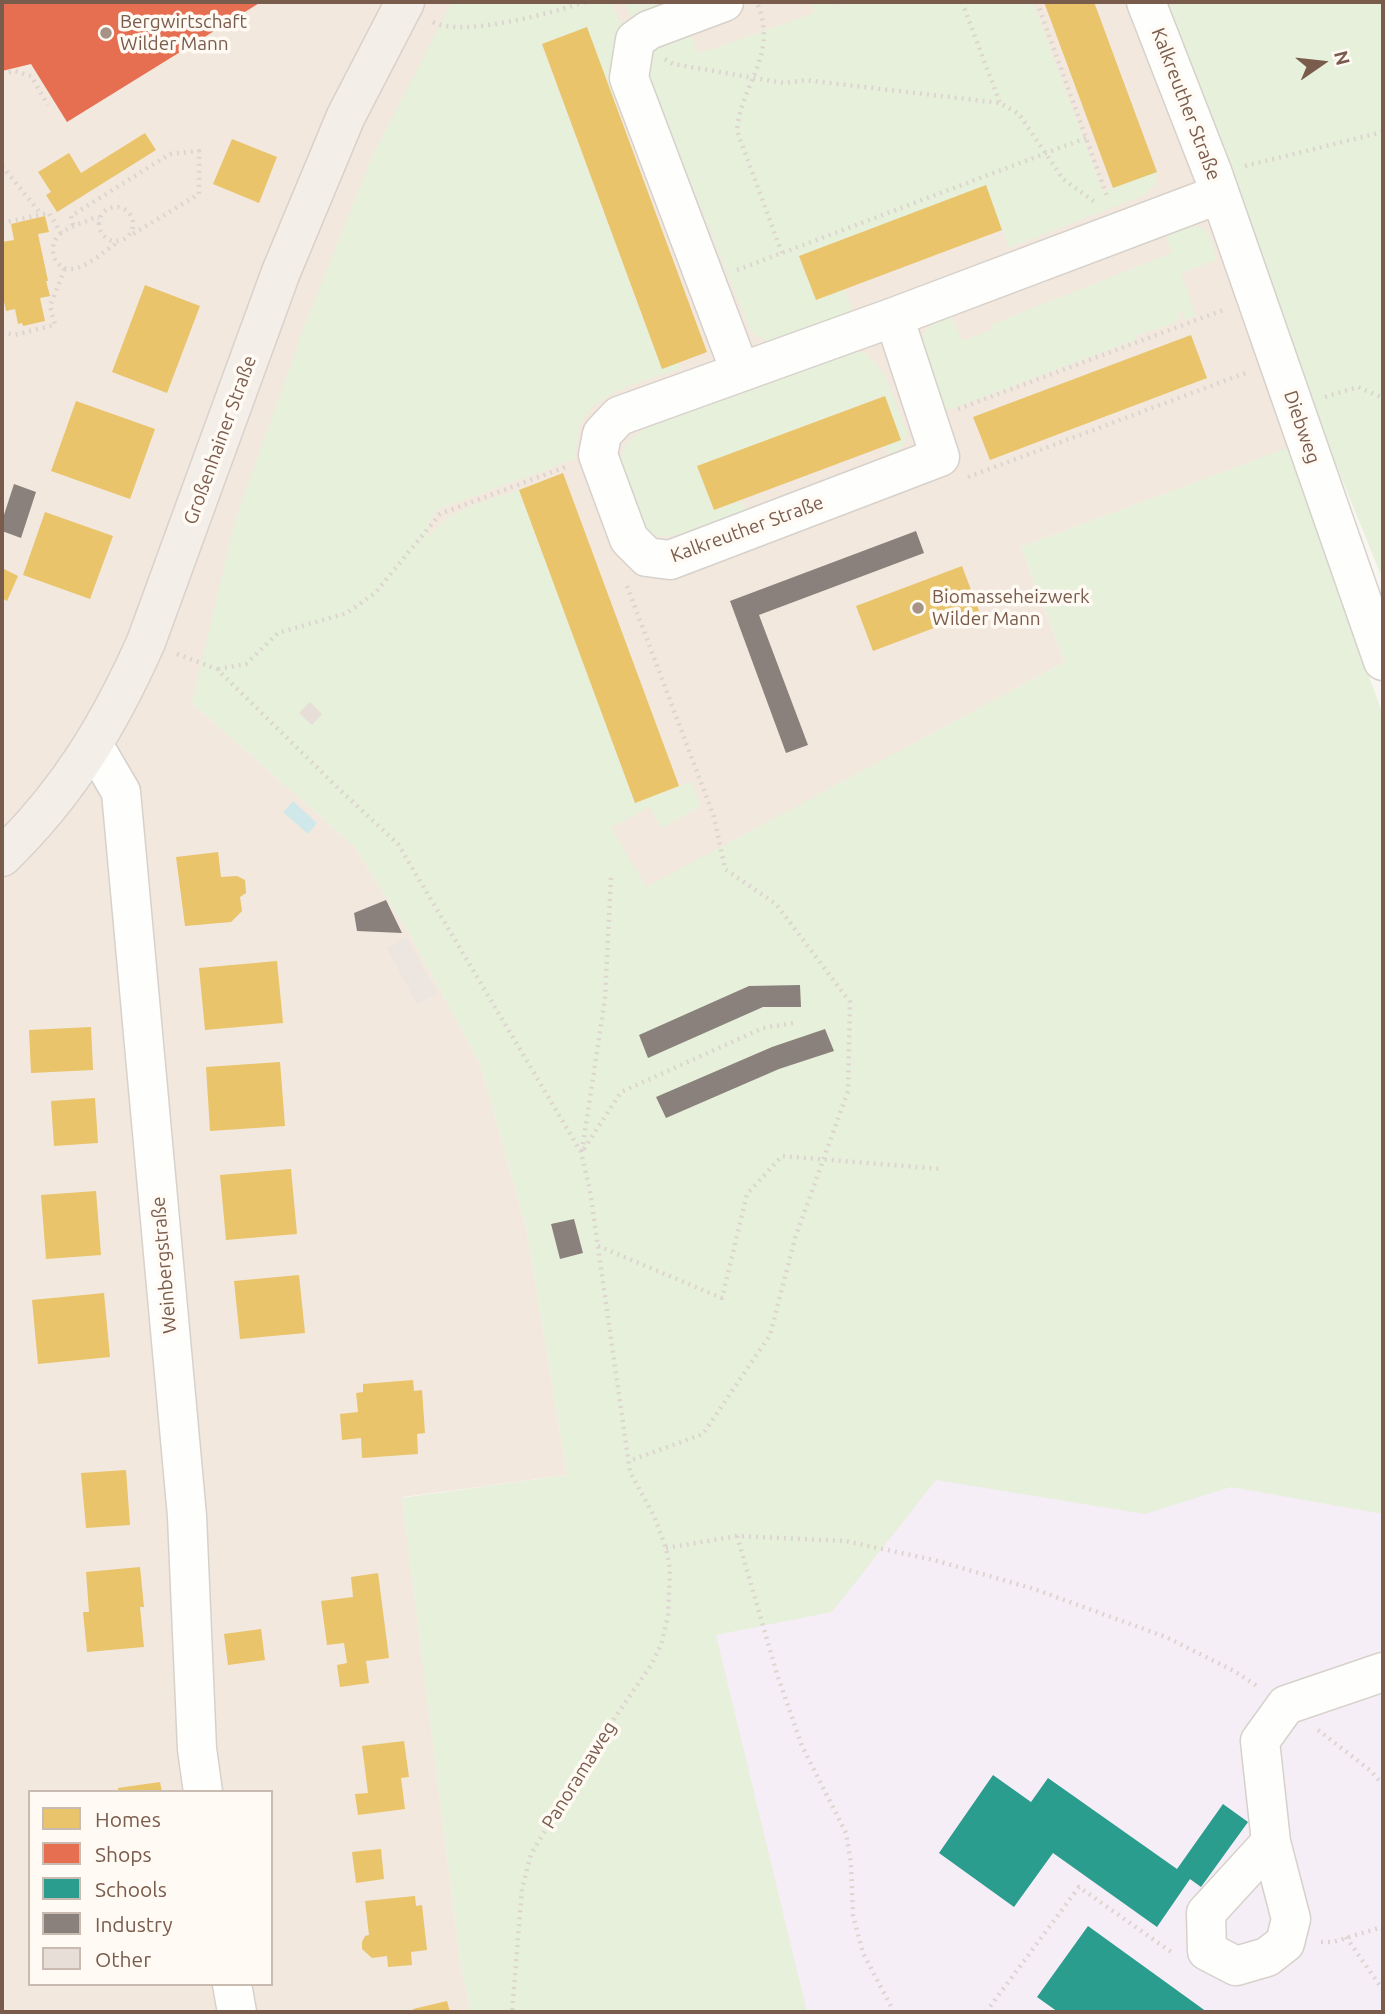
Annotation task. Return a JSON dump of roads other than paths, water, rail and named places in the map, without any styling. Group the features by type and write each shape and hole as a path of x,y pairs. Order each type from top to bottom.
{"main road":[{"name":"Großenhainer Straße","path":"2,857 31,829 63,791 94,746 122,697 146,642 281,272 346,116 403,4"}],"street":[{"path":"724,2 649,30 635,40 629,78 740,371"},
{"name":"Kalkreuther Straße","path":"894,317 940,457 670,561 648,557 629,539 598,455 602,434 619,415 894,317 1216,184 1146,2"},
{"name":"Diebweg","path":"1216,184 1383,661"},
{"name":"Weinbergstraße","path":"94,746 121,792 187,1516 197,1749 203,1790"},
{"path":"1271,1842 1206,1913 1207,1951 1236,1966 1267,1957 1285,1943 1291,1919 1271,1842 1260,1741 1286,1705 1383,1672"},
{"path":"232,1986 237,2012"}],"water":[{"path":"293,801 317,823 308,834 283,812"}],"place":[{"name":"Bergwirtschaft Wilder Mann","path":"106,33"},
{"name":"Biomasseheizwerk Wilder Mann","path":"918,608"}]}
